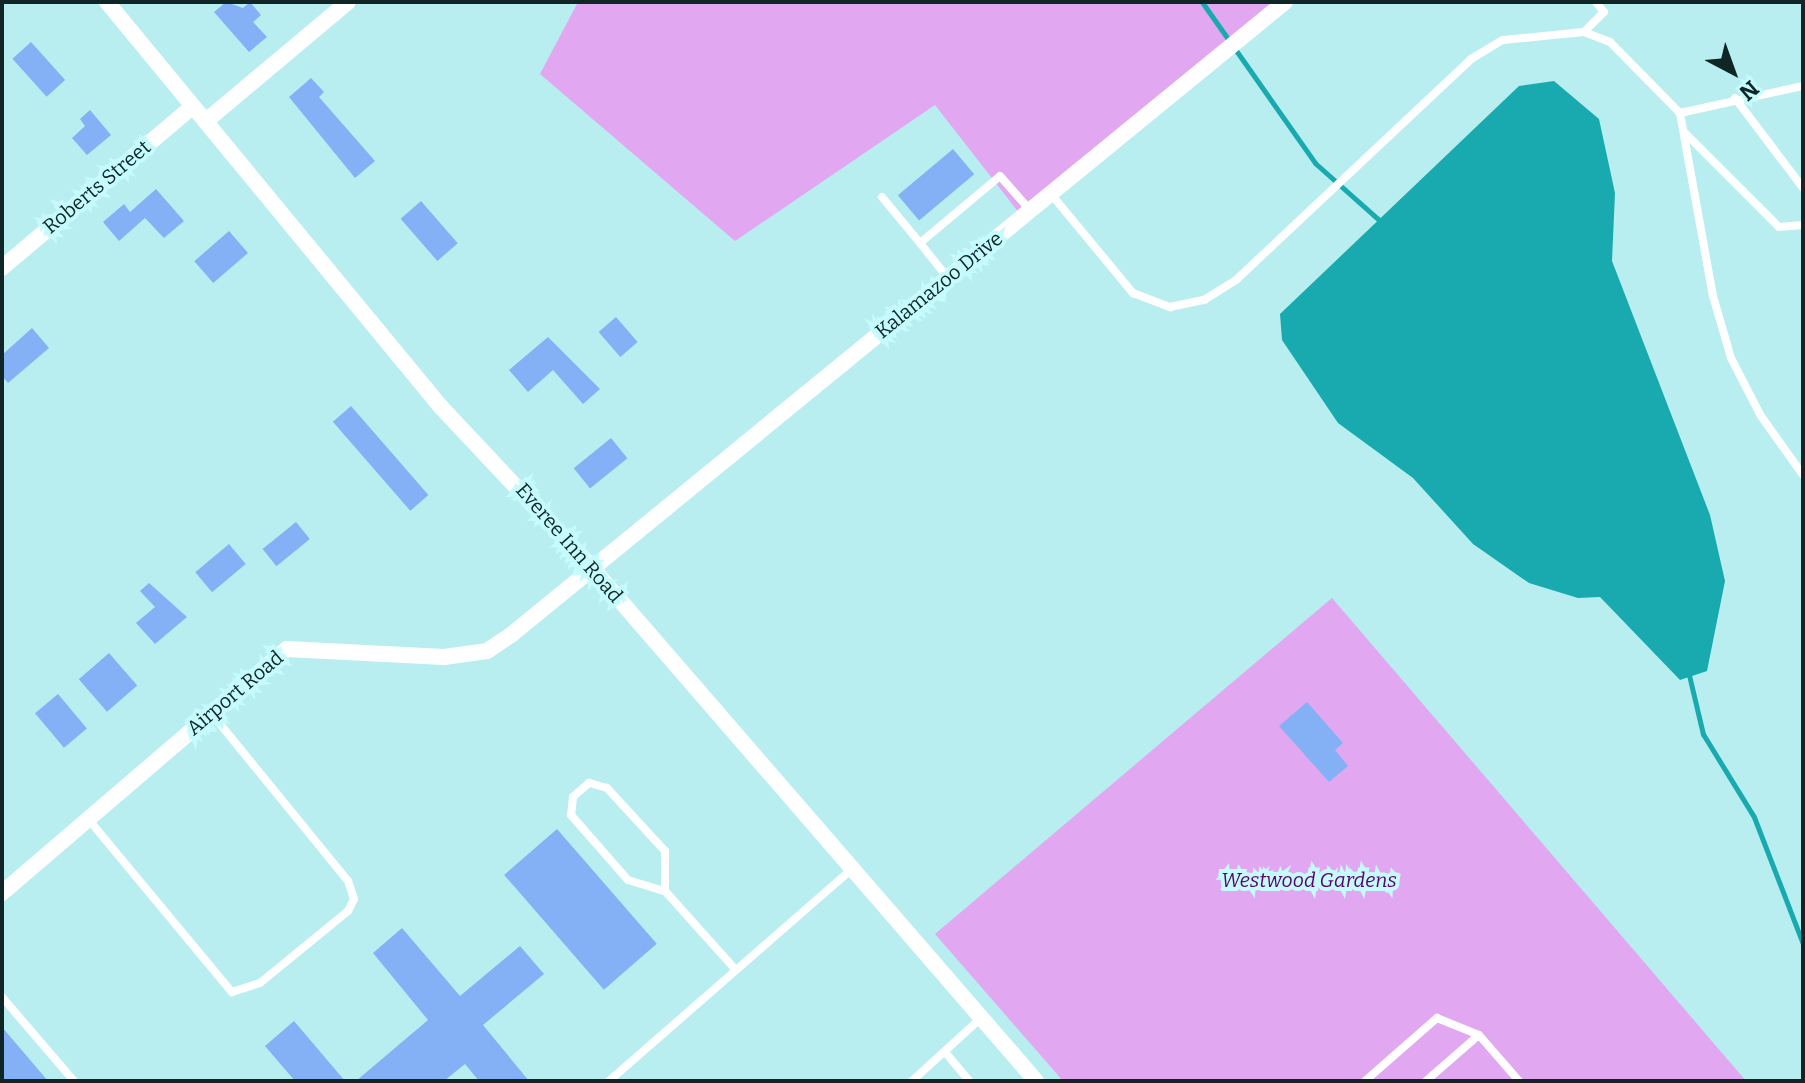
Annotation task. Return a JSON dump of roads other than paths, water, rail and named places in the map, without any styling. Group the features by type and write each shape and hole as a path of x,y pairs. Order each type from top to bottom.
{"street":[{"name":"Everee Inn Road","path":"107,2 441,407 592,568 1036,1081"},
{"path":"206,121 348,2"},
{"name":"Kalamazoo Drive","path":"592,568 1285,2"},
{"name":"Roberts Street","path":"2,268 193,106"},
{"name":"Airport Road","path":"2,893 287,649 444,657 487,651 592,568"}],"lane":[{"path":"1584,32 1604,12 1596,2"},
{"path":"1051,194 1133,293 1170,307 1204,300 1237,279 1471,59 1503,40 1584,32 1610,42 1680,113 1713,296 1731,358 1761,416 1803,475"},
{"path":"1680,113 1735,98 1803,86"},
{"path":"1735,98 1803,188"},
{"path":"1683,131 1779,227 1803,225"},
{"path":"920,243 1000,176 1031,210"},
{"path":"882,197 948,278"},
{"path":"88,819 232,992 243,993 260,983 348,911 354,899 348,881 211,713"},
{"path":"665,891 665,851 607,788 589,783 573,797 571,815 628,880 665,891 736,970"},
{"path":"609,1081 852,869"},
{"path":"2,997 74,1081"},
{"path":"912,1081 981,1018"},
{"path":"1365,1081 1437,1018 1479,1035 1519,1081"},
{"path":"1426,1081 1479,1035"},
{"path":"945,1052 969,1081"}],"water":[{"path":"1554,81 1599,119 1615,193 1612,261 1710,515 1725,581 1707,671 1680,680 1600,597 1578,598 1529,583 1473,544 1413,478 1338,423 1282,340 1280,314 1519,86"}],"waterway":[{"path":"1202,2 1315,163 1379,220"},
{"path":"1689,675 1703,734 1754,817 1803,944"}],"park label":[{"name":"Westwood Gardens","path":"1309,880"}]}
